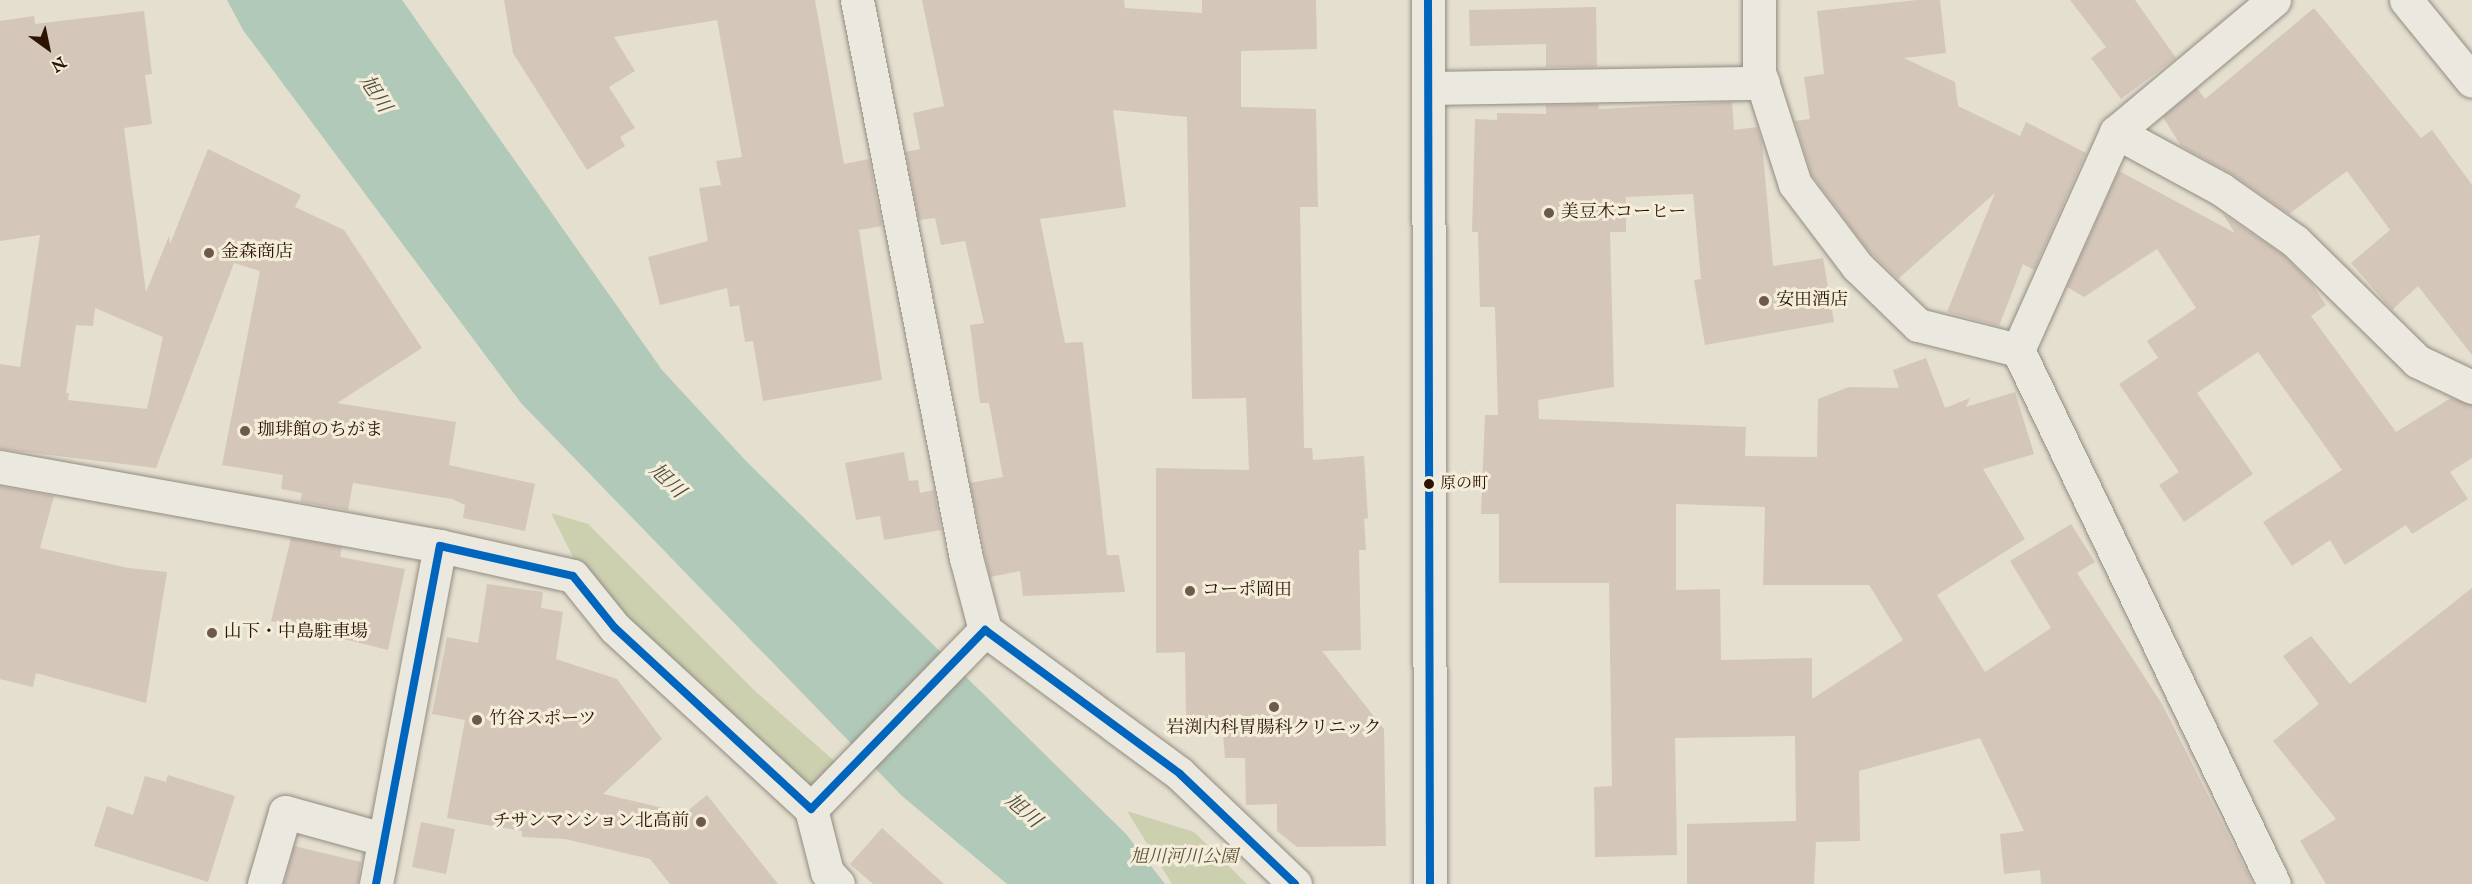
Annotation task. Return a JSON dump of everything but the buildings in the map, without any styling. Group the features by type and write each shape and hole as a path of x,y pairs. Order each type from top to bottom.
{"street":[{"path":"857,0 966,558 986,630 1180,774 1295,884"},
{"path":"1428,0 1430,884"},
{"path":"1759,0 1763,83 1795,184 1857,266 1918,325 2018,350"},
{"path":"2274,0 2116,132 2018,350 2274,884"},
{"path":"2406,0 2472,81"},
{"path":"1428,88 1763,83"},
{"path":"2116,132 2221,189 2295,241 2417,361 2472,387"},
{"path":"0,466 440,546 573,576 615,628 811,809 830,880"},
{"path":"376,884 440,546"},
{"path":"811,809 986,630"},
{"path":"264,884 285,812 383,839"}],"green space":[{"path":"551,513 588,524 755,691 839,765 814,793 626,626 573,557"},
{"name":"旭川河川公園","path":"1127,811 1194,832 1247,884 1172,884"}],"water":[{"name":"旭川","path":"227,0 402,0 662,370 746,461 1126,834 1165,884 1007,884 902,796 521,403 243,30"}],"transit line":[{"path":"1428,0 1430,884"},
{"path":"376,884 440,546 573,576 615,628 811,809 985,630 1180,774 1295,884"}],"place":[{"name":"美豆木コーヒー","path":"1549,213"},
{"name":"金森商店","path":"209,253"},
{"name":"安田酒店","path":"1764,301"},
{"name":"珈琲館のちがま","path":"245,431"},
{"name":"原の町","path":"1429,484"},
{"name":"コーポ岡田","path":"1190,591"},
{"name":"山下・中島駐車場","path":"212,633"},
{"name":"岩渕内科胃腸科クリニック","path":"1274,707"},
{"name":"竹谷スポーツ","path":"477,720"},
{"name":"チサンマンション北高前","path":"701,822"}]}
